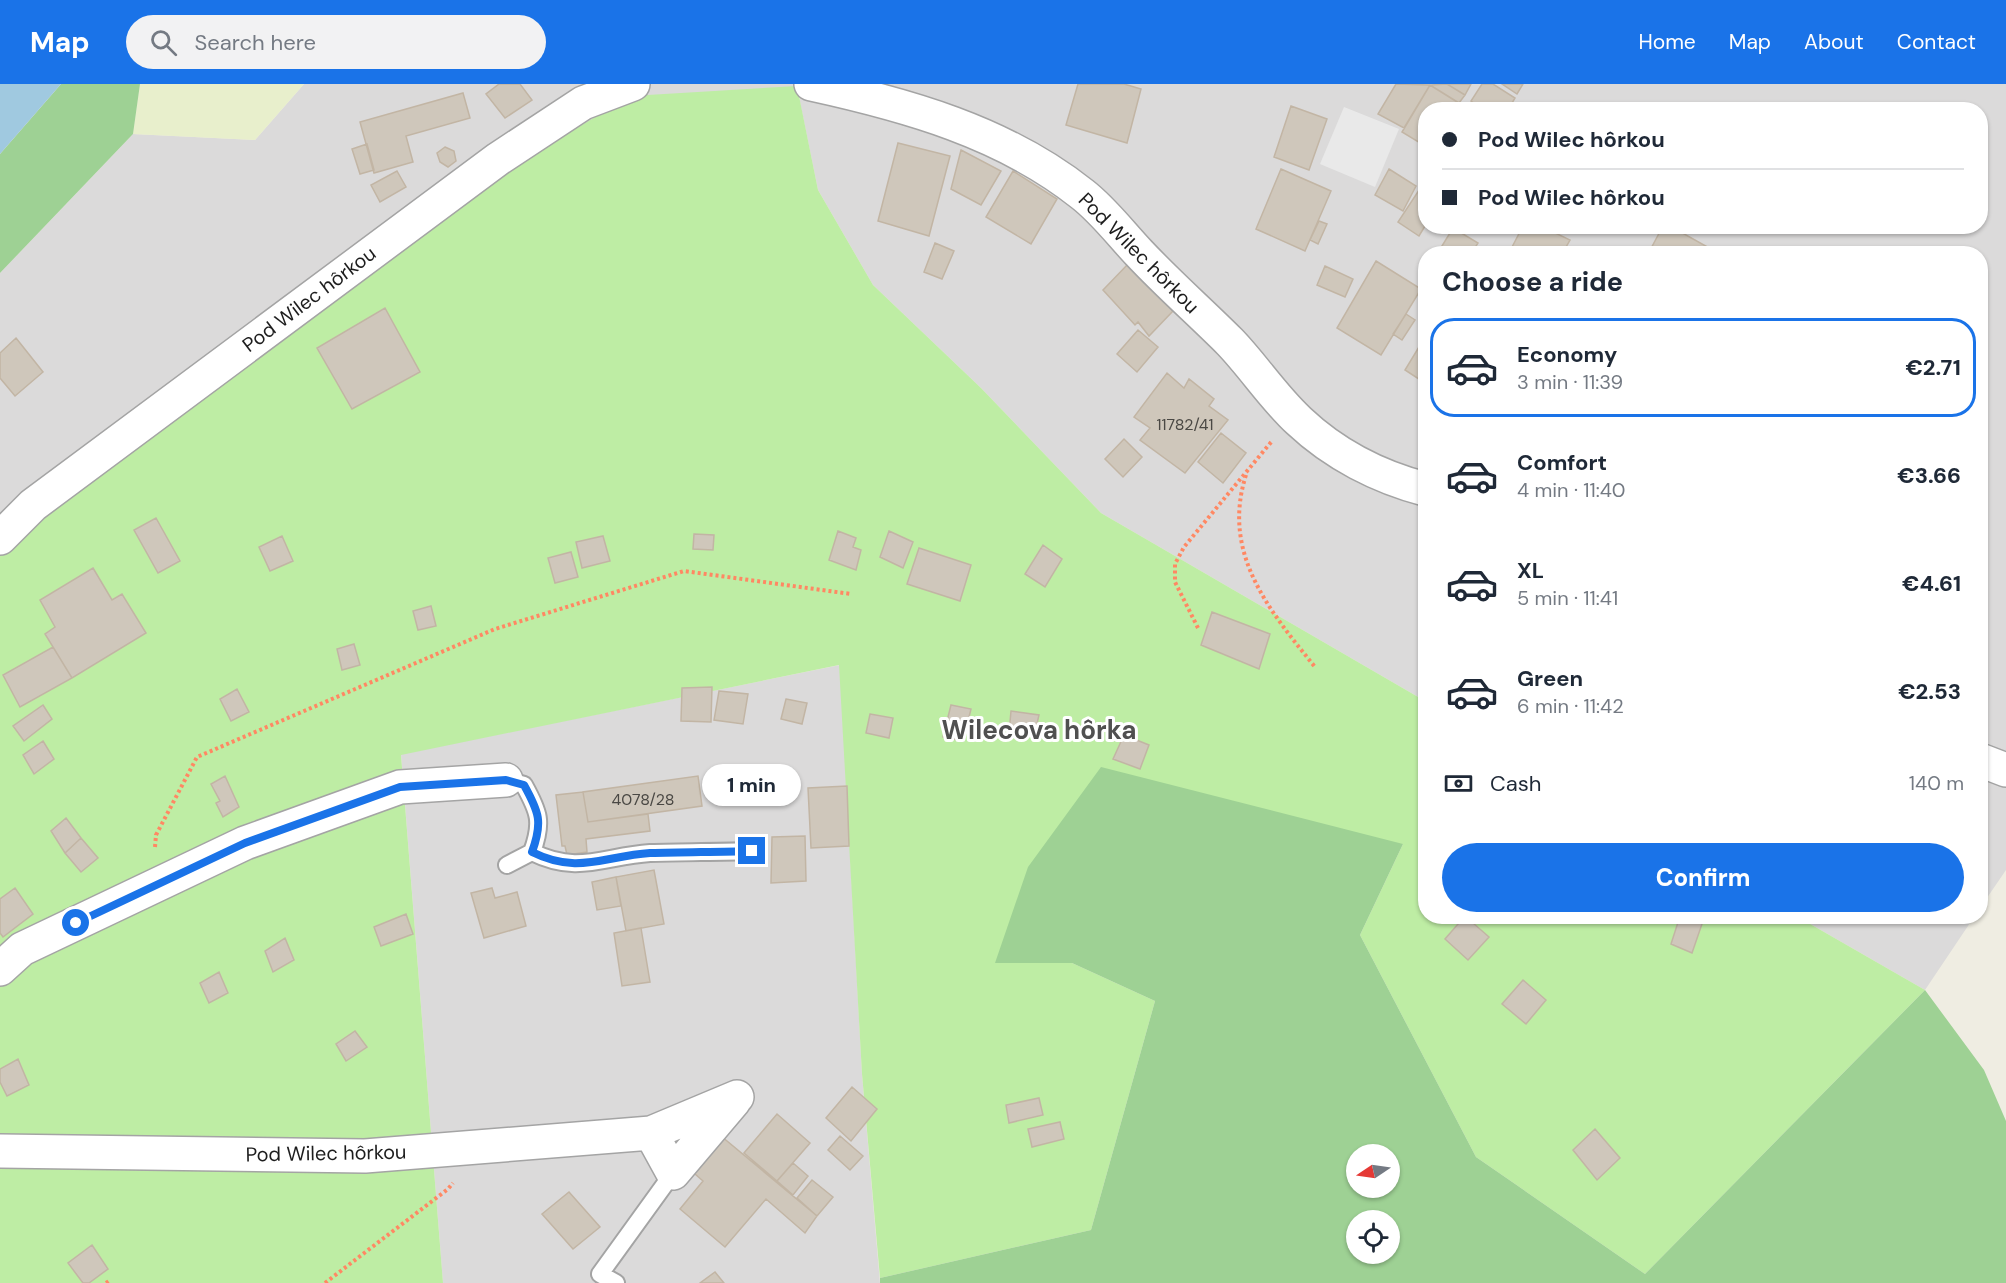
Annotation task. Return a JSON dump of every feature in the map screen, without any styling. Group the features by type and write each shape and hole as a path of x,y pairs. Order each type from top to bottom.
{"street":[{"name":"Pod Wilec hôrkou","path":"0,538 33,505 498,159 584,103 633,84"},
{"name":"Pod Wilec hôrkou","path":"811,84 885,101 956,124 1036,162 1084,195 1146,261 1232,343 1298,421 1345,456 1395,481 1418,487"},
{"path":"1988,763 2006,770"},
{"path":"0,969 22,949 245,843 400,787 506,780"},
{"name":"Pod Wilec hôrkou","path":"0,1151 365,1156 651,1132 737,1097 673,1173"},
{"path":"651,1132 673,1173"}],"lane":[{"path":"506,780 524,785 537,807 540,831 532,852 507,865"},
{"path":"532,852 550,861 586,864 647,854 752,851"},
{"path":"616,1283 600,1274 673,1173"}],"path":[{"path":"1198,628 1175,582 1175,564 1184,547 1248,471 1241,491 1239,520 1243,551 1257,589 1280,624 1315,667"},
{"path":"153,886 156,835 197,758 495,629 684,571 851,594"},
{"path":"325,1283 448,1189 480,1146"}],"shaded area":[{"path":"304,84 2006,84 2006,870 1988,896 1988,246 1418,246 1418,697 1101,513 981,388 873,285 818,190 797,87 0,549 0,273 133,134 255,140"},
{"path":"1344,107 1399,129 1375,187 1320,164"},
{"path":"840,665 862,1074 880,1283 443,1283 401,754"},
{"path":"1810,924 1969,924 1925,990"}],"green space":[{"path":"61,84 140,84 133,134 0,273 0,154"},
{"path":"140,84 304,84 255,140 133,134"},
{"path":"797,86 818,190 873,285 981,388 1101,513 1418,697 1418,924 1810,924 1925,990 1645,1274 1476,1157 1360,935 1403,844 995,963 1072,963 1155,1001 1091,1230 880,1278 862,1074 839,665 401,755 443,1283 0,1283 0,549 507,169 631,96"},
{"path":"1101,767 1403,844 1360,935 1476,1157 1645,1274 1925,990 1984,1070 2006,1121 2006,1283 880,1283 880,1278 1091,1230 1155,1001 1072,963 995,963 1028,867"}],"water":[{"path":"0,84 61,84 0,154"}],"building":[{"path":"499,84 520,84 532,100 505,118 486,94"},
{"path":"1078,84 1124,84 1141,89 1127,143 1066,125"},
{"path":"1396,84 1430,85 1404,128 1378,114"},
{"path":"1447,84 1471,84 1465,95"},
{"path":"1447,84 1465,95 1457,102 1430,85"},
{"path":"1482,84 1493,84 1515,98 1513,102 1471,101"},
{"path":"1502,84 1523,84 1517,94"},
{"path":"1430,85 1457,102 1420,102"},
{"path":"463,93 470,118 406,136 413,162 374,173 360,122"},
{"path":"1418,105 1418,142 1402,132"},
{"path":"1291,106 1327,119 1309,170 1274,157"},
{"path":"898,143 950,156 929,236 878,221"},
{"path":"367,144 374,170 360,174 352,149"},
{"path":"445,147 454,151 456,161 448,167 440,162 437,153"},
{"path":"961,150 1001,171 981,205 951,189"},
{"path":"1281,169 1331,191 1305,251 1256,229"},
{"path":"1389,169 1416,186 1403,211 1375,195"},
{"path":"397,171 406,187 380,202 371,185"},
{"path":"1013,171 1057,199 1031,244 986,217"},
{"path":"1418,192 1419,236 1398,222"},
{"path":"1319,221 1327,224 1318,244 1310,240"},
{"path":"1449,234 1463,234 1478,243 1476,246 1442,246"},
{"path":"1519,234 1558,234 1570,240 1567,246 1513,246"},
{"path":"1659,234 1684,234 1706,246 1652,246"},
{"path":"935,243 954,251 942,279 924,272"},
{"path":"1376,261 1418,287 1418,294 1381,355 1337,328"},
{"path":"1128,264 1173,311 1149,336 1138,322 1135,325 1103,290"},
{"path":"1325,266 1353,279 1345,297 1317,285"},
{"path":"385,308 420,372 352,409 317,348"},
{"path":"1406,314 1415,320 1402,340 1393,334"},
{"path":"1138,330 1158,347 1137,372 1117,354"},
{"path":"16,338 43,372 15,396 0,378 0,353"},
{"path":"1418,349 1418,378 1405,370"},
{"path":"1167,373 1184,388 1189,379 1214,399 1209,406 1228,420 1185,473 1140,440 1150,428 1134,417"},
{"path":"1221,433 1246,453 1223,483 1198,462"},
{"path":"1124,439 1142,457 1123,477 1105,459"},
{"path":"156,518 180,561 158,573 134,530"},
{"path":"838,531 856,538 853,547 861,550 856,570 829,560"},
{"path":"889,531 913,542 903,568 880,557"},
{"path":"694,534 714,535 713,550 693,549"},
{"path":"282,536 293,561 270,571 259,547"},
{"path":"603,536 610,561 582,568 576,542"},
{"path":"1043,545 1062,559 1045,587 1025,574"},
{"path":"919,548 971,565 960,601 907,584"},
{"path":"571,552 578,577 555,583 548,558"},
{"path":"93,568 112,600 122,594 146,633 72,678 45,634 55,627 40,600"},
{"path":"431,606 436,626 418,630 413,611"},
{"path":"1212,612 1270,634 1259,669 1201,645"},
{"path":"354,644 360,665 342,670 337,649"},
{"path":"53,647 72,678 20,707 3,675"},
{"path":"712,687 711,722 681,721 682,688"},
{"path":"237,689 249,712 231,721 220,699"},
{"path":"719,691 748,694 743,724 714,720"},
{"path":"786,699 807,703 802,724 781,719"},
{"path":"43,705 52,719 24,741 13,726"},
{"path":"951,705 971,709 963,741 943,737"},
{"path":"1011,711 1039,715 1034,737 1009,733"},
{"path":"870,714 893,718 889,738 866,733"},
{"path":"1124,735 1149,745 1140,769 1113,759"},
{"path":"43,741 54,759 34,774 23,755"},
{"path":"225,776 239,807 223,817 216,803 220,801 211,784"},
{"path":"698,776 702,806 588,822 583,792"},
{"path":"847,786 849,846 811,848 808,788"},
{"path":"583,792 588,822 648,814 650,831 586,839 587,852 567,855 565,846 562,846 556,795"},
{"path":"66,818 81,838 65,853 51,831"},
{"path":"805,836 806,881 771,883 772,837"},
{"path":"81,838 98,858 81,872 65,853"},
{"path":"654,870 664,924 626,931 616,877"},
{"path":"616,877 621,906 597,910 592,882"},
{"path":"15,888 33,914 3,937 0,933 0,899"},
{"path":"492,888 495,898 517,892 526,926 484,938 471,893"},
{"path":"406,914 413,934 381,946 374,927"},
{"path":"1458,924 1474,924 1489,937 1468,960 1445,939"},
{"path":"1677,924 1702,924 1692,953 1671,944"},
{"path":"641,928 650,982 622,986 614,933"},
{"path":"285,938 294,960 273,972 265,951"},
{"path":"219,972 228,993 209,1003 200,983"},
{"path":"1523,980 1546,1000 1526,1024 1502,1004"},
{"path":"355,1031 367,1047 346,1061 336,1044"},
{"path":"18,1059 29,1085 7,1096 0,1082 0,1069"},
{"path":"852,1087 877,1109 851,1141 826,1118"},
{"path":"1039,1098 1043,1115 1009,1123 1006,1105"},
{"path":"777,1114 810,1143 777,1181 744,1153"},
{"path":"1060,1122 1064,1139 1032,1147 1028,1129"},
{"path":"1595,1129 1620,1158 1597,1180 1573,1150"},
{"path":"721,1136 817,1216 805,1233 766,1199 725,1247 680,1209 703,1181 687,1167"},
{"path":"840,1136 863,1156 850,1170 828,1150"},
{"path":"793,1163 808,1176 793,1195 777,1181"},
{"path":"812,1180 833,1197 817,1216 797,1198"},
{"path":"569,1192 600,1227 573,1249 542,1214"},
{"path":"92,1245 108,1269 89,1283 83,1283 68,1263"},
{"path":"715,1272 724,1283 700,1283"}],"district":[{"name":"Wilecova hôrka","path":"1039,730"}],"route":[{"path":"76,923 245,843 400,787 506,780 524,785 537,807 540,831 532,852 550,861 586,864 647,854 752,851"}]}
